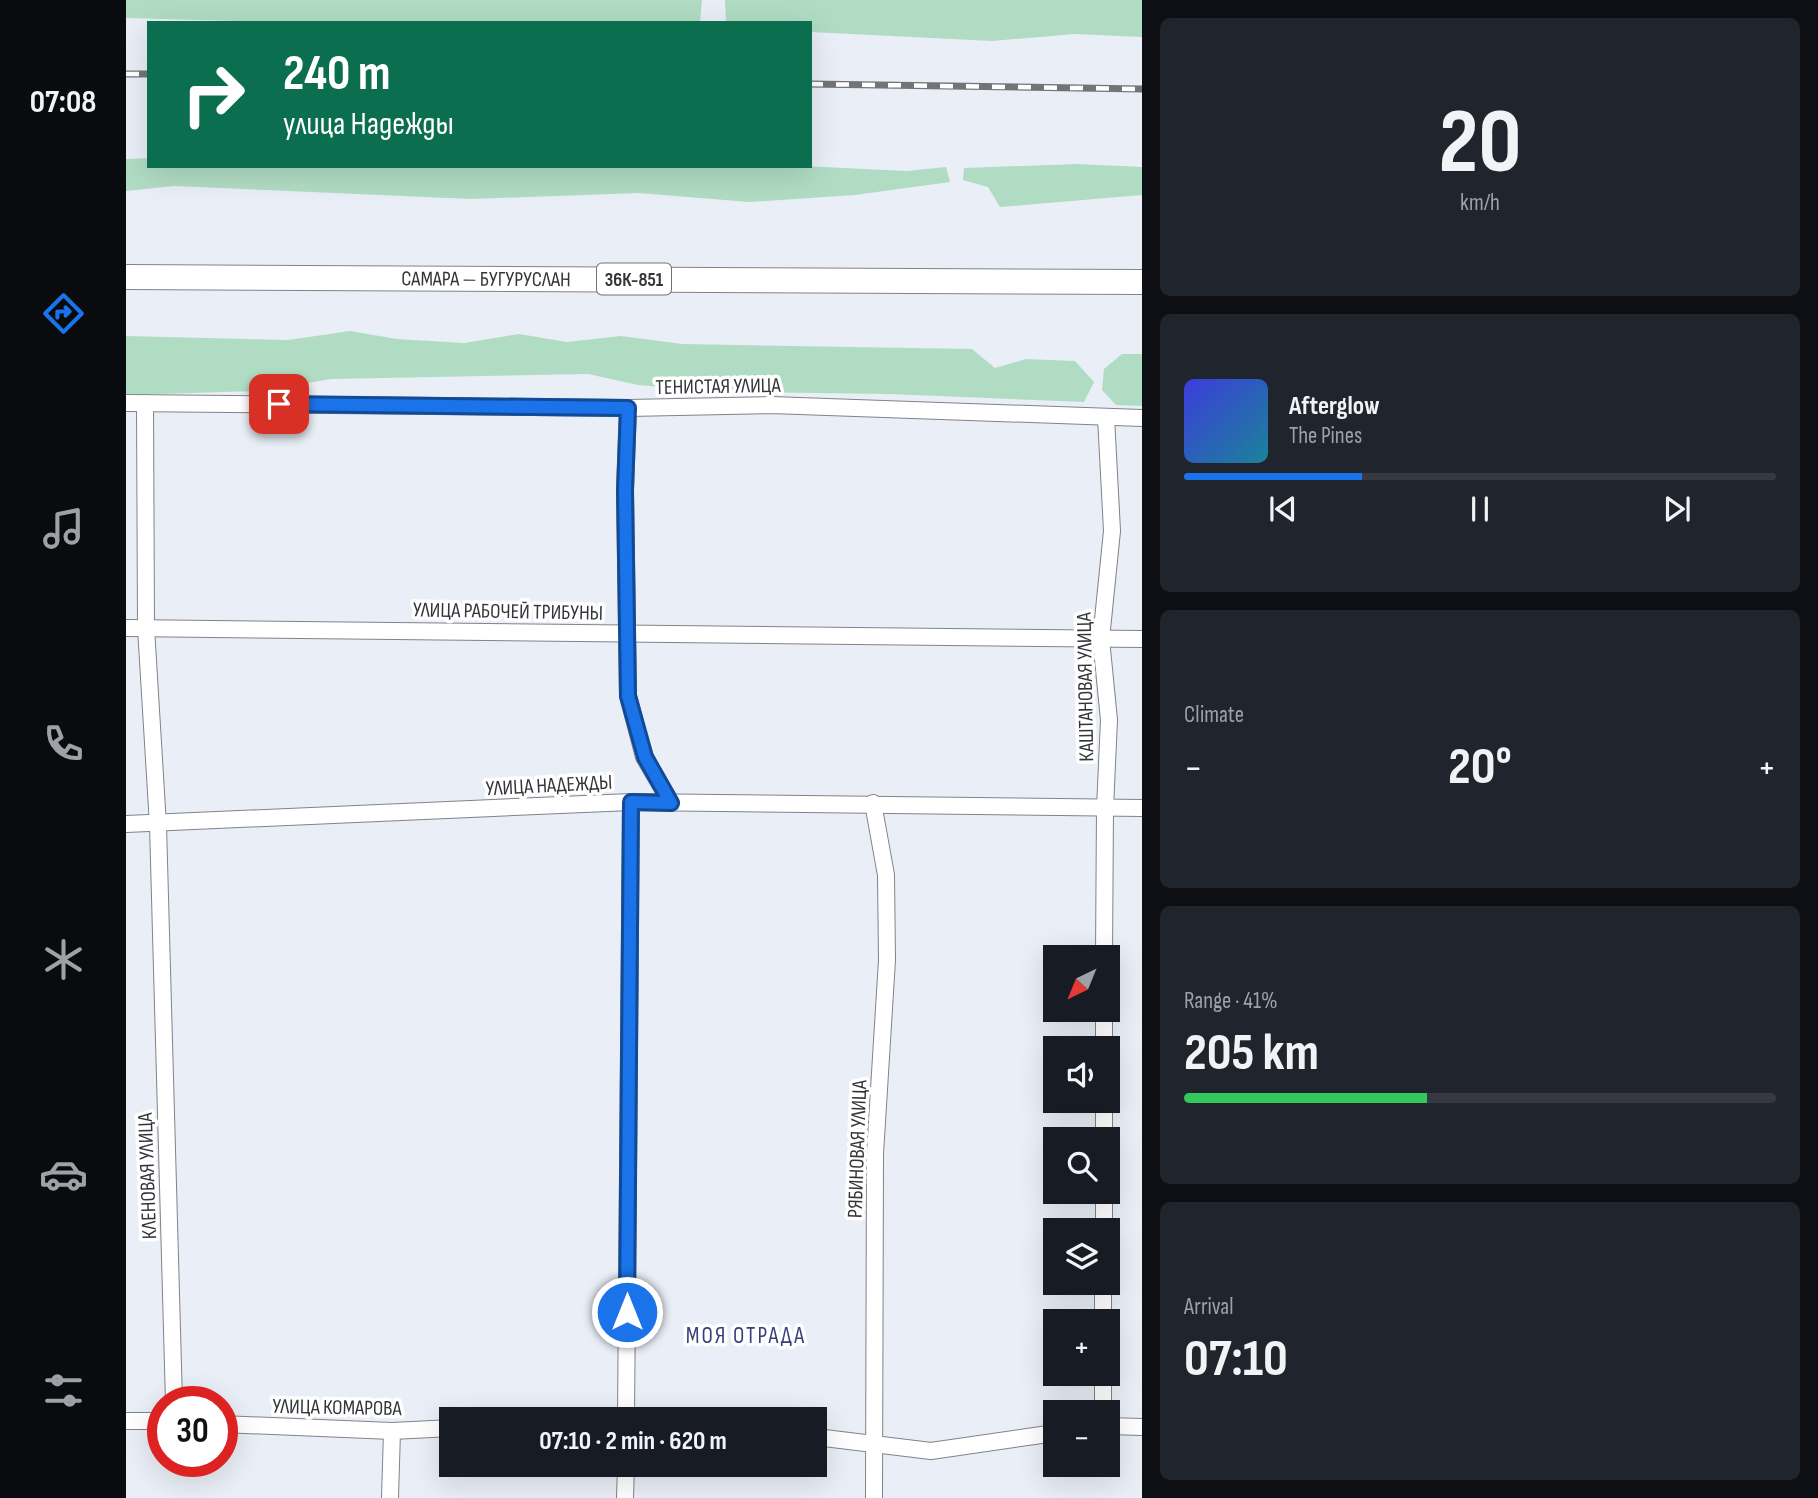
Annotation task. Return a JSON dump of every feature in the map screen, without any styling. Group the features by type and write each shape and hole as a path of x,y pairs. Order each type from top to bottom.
{"main road":[{"name":"САМАРА — БУГУРУСЛАН","path":"126,277 1142,282"}],"street":[{"name":"ТЕНИСТАЯ УЛИЦА","path":"126,403 628,408 771,405 1142,418"},
{"name":"КЛЕНОВАЯ УЛИЦА","path":"145,403 146,628 158,825 174,1386"},
{"path":"628,408 628,696 645,757 671,803"},
{"name":"КАШТАНОВАЯ УЛИЦА","path":"1104,945 1109,720 1101,639 1112,531 1106,417"},
{"name":"УЛИЦА РАБОЧЕЙ ТРИБУНЫ","path":"126,628 1142,639"},
{"path":"626,1407 631,802"},
{"name":"УЛИЦА НАДЕЖДЫ","path":"126,824 158,825 631,802 1142,808"},
{"name":"РЯБИНОВАЯ УЛИЦА","path":"873,803 886,875 887,960 876,1154 874,1498"},
{"path":"126,1421 147,1421"},
{"name":"УЛИЦА КОМАРОВА","path":"238,1425 392,1431 439,1429"},
{"path":"1120,1426 1142,1427"},
{"path":"390,1498 392,1431"},
{"path":"827,1438 931,1451 1043,1435"},
{"path":"625,1498 626,1477"}],"green space":[{"path":"126,0 702,0 700,21 241,21 126,18"},
{"path":"725,0 1142,0 1142,37 1075,34 992,41 812,32 812,21 726,21"},
{"path":"147,158 147,168 812,166 907,171 946,167 950,182 855,195 749,202 639,193 471,199 174,186 126,191 126,159"},
{"path":"1077,164 1142,167 1142,195 1000,207 988,187 963,180 964,168"},
{"path":"350,331 397,339 464,343 519,334 567,342 621,336 682,344 972,349 995,368 1026,359 1075,361 1094,382 1084,402 889,394 733,392 638,385 588,374 331,379 259,391 126,395 126,336 288,340"},
{"path":"1122,354 1142,354 1142,406 1116,405 1102,390 1104,369"}],"railway":[{"path":"126,74 147,74"},
{"path":"812,84 1142,89"}],"district":[{"name":"МОЯ ОТРАДА","path":"746,1335"}],"route":[{"path":"279,404 628,408 625,490 628,696 645,757 671,803 631,802 627,1312"}]}
